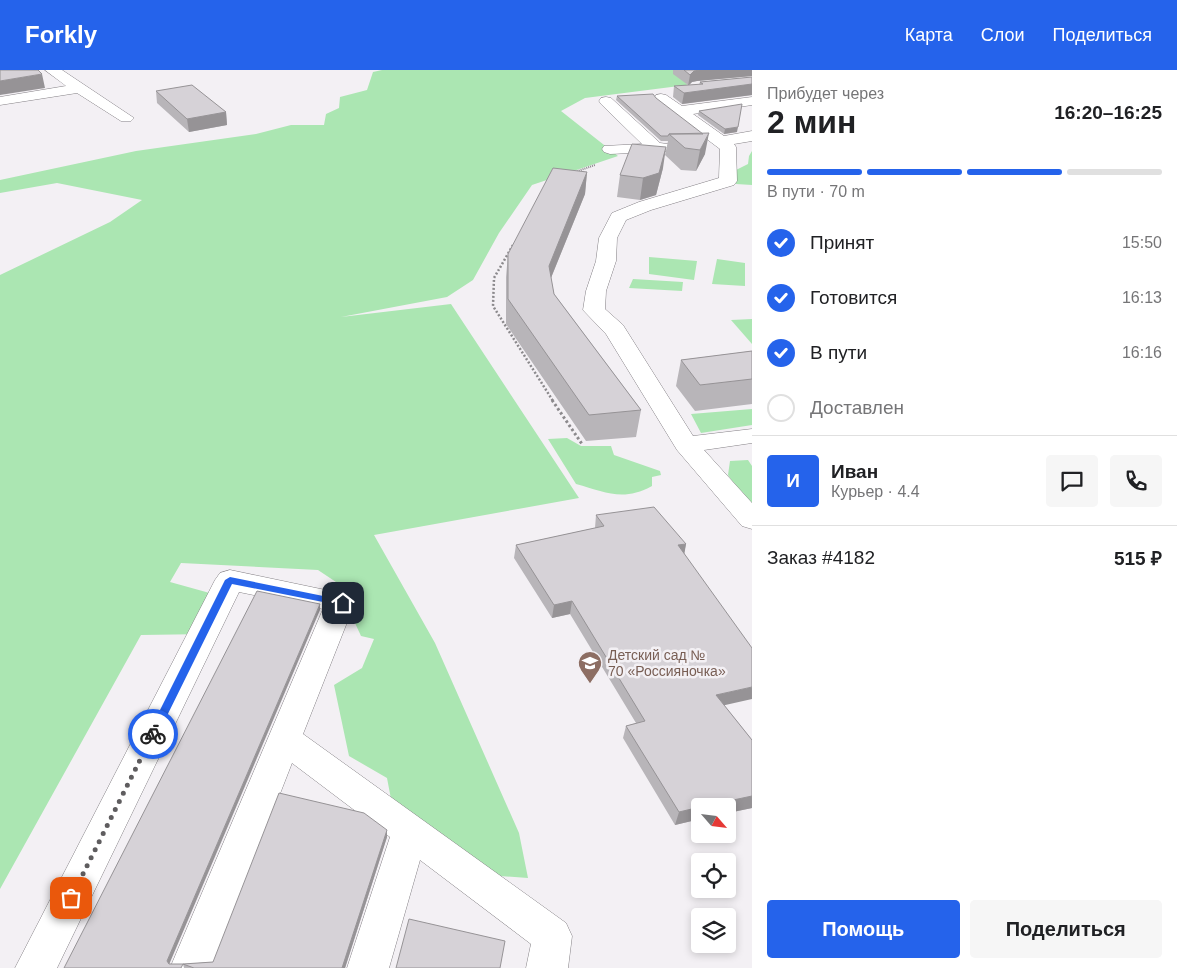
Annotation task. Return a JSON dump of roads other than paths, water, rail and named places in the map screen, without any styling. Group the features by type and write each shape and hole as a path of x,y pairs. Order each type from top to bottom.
{"street":[{"path":"52,70 126,118"},
{"path":"0,101 79,88"},
{"path":"661,98 725,144 728,182 632,210 618,217 608,238 606,261 596,291 594,310 615,330 686,445 752,520"},
{"path":"606,101 656,148"},
{"path":"679,111 752,101"},
{"path":"701,147 725,144 752,136"},
{"path":"610,148 683,147"},
{"path":"686,445 752,436"},
{"path":"36,968 230,580 343,603 333,618 191,968"},
{"path":"284,739 552,936 547,968"},
{"path":"368,968 410,832"}],"place":[{"name":"Детский сад № 70 «Россияночка»","path":"590,684"}]}
